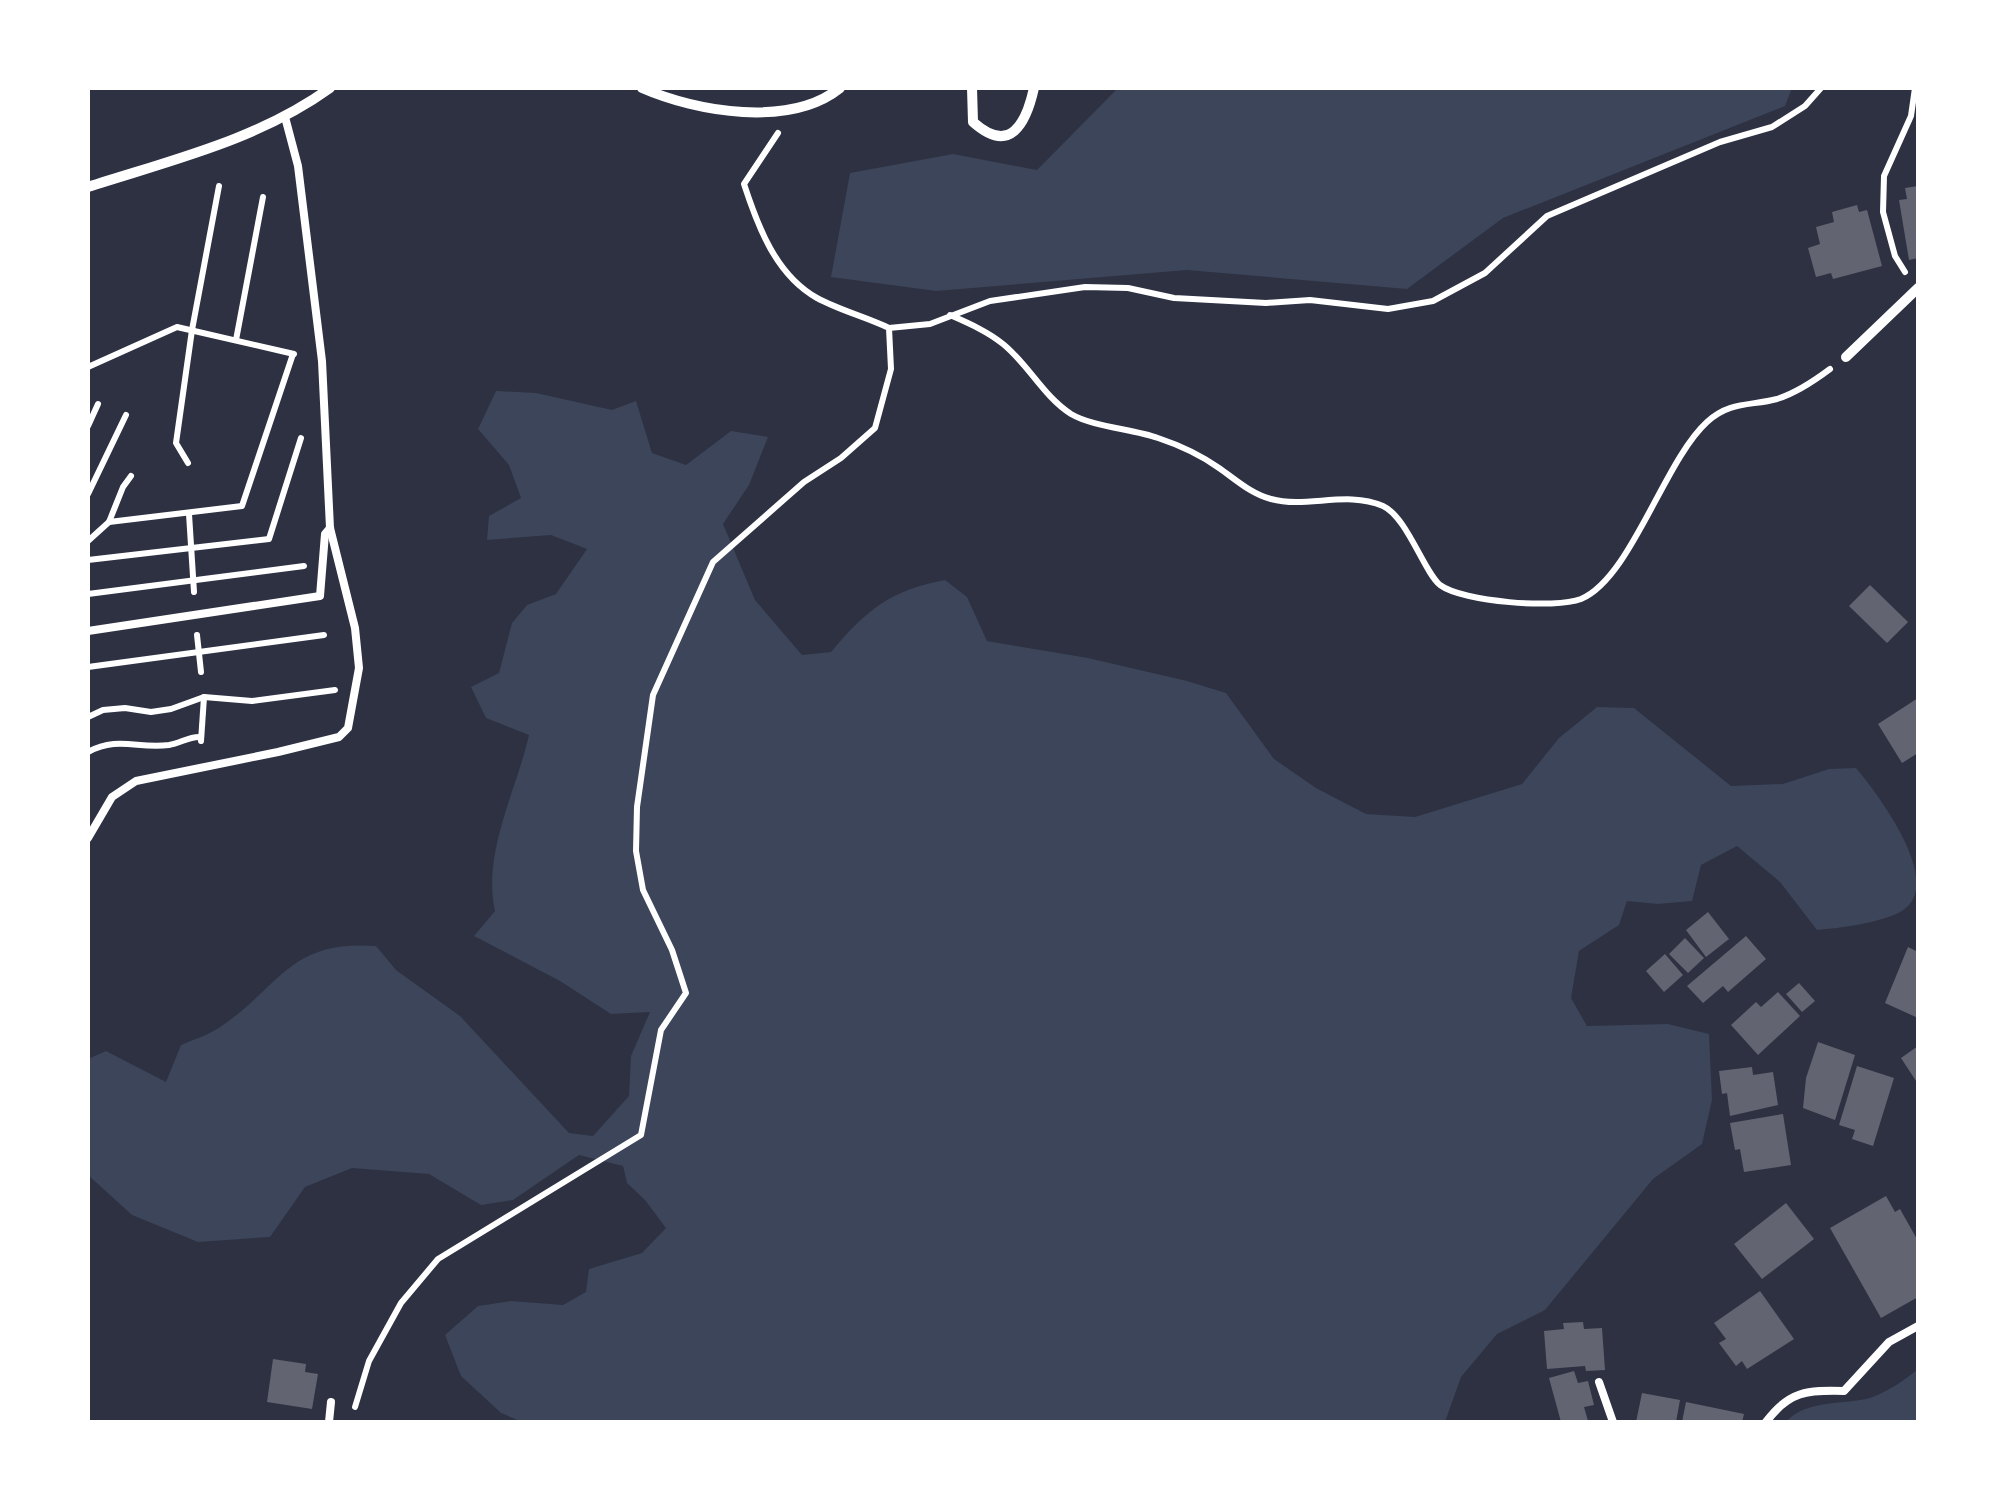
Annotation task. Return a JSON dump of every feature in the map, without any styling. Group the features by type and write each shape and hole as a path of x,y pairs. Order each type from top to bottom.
{"street":[{"path":"88,187 233,140 285,117 330,88"},
{"path":"642,88 699,107 796,110 827,98 840,88"},
{"path":"972,88 972,122 986,134 1003,137 1016,130 1028,115 1034,88"},
{"path":"1846,356 1918,289"}],"lane":[{"path":"88,838 112,798 136,782 339,737 348,728 359,668 355,628 330,528 322,360 298,166 285,117"},
{"path":"88,631 320,596 325,534 330,528"},
{"path":"1766,1422 1777,1408 1806,1390 1844,1391 1889,1342 1918,1326"},
{"path":"1599,1382 1613,1422"},
{"path":"329,1422 331,1402"}],"path":[{"path":"796,110 744,184 755,220 793,282 819,300 889,328 930,324 990,301 1085,286 1128,288 1174,298 1266,303 1310,300 1388,310 1433,301 1485,273 1548,216 1720,142 1772,127 1805,106 1821,88"},
{"path":"1915,88 1912,116 1884,176 1884,212 1895,256 1918,289"},
{"path":"188,463 176,443 219,186"},
{"path":"236,340 263,197"},
{"path":"950,315 1002,343 1073,416 1159,438 1216,465 1244,487 1272,500 1351,498 1381,505 1421,552 1439,584 1482,600 1541,603 1581,599 1606,578 1634,540 1688,445 1709,420 1740,403 1777,399 1813,382 1846,356"},
{"path":"88,367 177,326 322,360"},
{"path":"352,1418 377,1346 400,1304 438,1259 641,1135 661,1030 686,993 672,950 643,890 636,850 637,808 654,695 713,562 804,482 876,428 890,369 889,328"},
{"path":"109,522 242,506 294,354"},
{"path":"88,426 98,404"},
{"path":"88,494 126,415"},
{"path":"88,560 269,539 303,432"},
{"path":"88,542 109,522 131,476"},
{"path":"88,594 306,566 306,552"},
{"path":"88,668 324,635"},
{"path":"88,718 103,710 171,709 204,697 252,702 356,687"},
{"path":"204,697 204,767"},
{"path":"88,752 106,742 147,746 201,737"}],"shaded area":[{"path":"1118,88 1792,88 1785,106 1503,218 1407,289 1187,270 936,291 831,277 850,173 953,154 1037,170"},
{"path":"496,391 536,393 612,410 636,401 652,453 686,465 731,431 768,437 749,485 723,524 755,600 802,655 831,652 881,604 909,590 945,580 967,597 987,641 1088,658 1226,693 1274,759 1316,788 1366,814 1415,817 1522,784 1559,738 1597,707 1634,708 1731,786 1783,784 1829,769 1856,768 1904,839 1913,861 1914,898 1902,911 1883,919 1817,930 1780,882 1737,846 1701,865 1692,901 1627,901 1619,925 1579,951 1571,998 1587,1026 1668,1024 1709,1034 1712,1100 1702,1144 1653,1179 1545,1310 1497,1334 1461,1377 1445,1422 522,1422 501,1413 461,1376 445,1335 478,1306 511,1301 563,1305 586,1292 589,1269 642,1253 666,1228 627,1183 623,1166 579,1155 513,1200 481,1205 429,1174 352,1168 305,1187 270,1237 198,1242 132,1215 88,1175 88,1059 106,1051 166,1082 181,1045 223,1025 306,957 347,946 376,946 396,970 460,1016 569,1133 593,1136 629,1096 631,1056 650,1012 611,1014 560,981 474,936 495,911 492,889 497,845 529,735 486,718 471,687 499,673 512,623 527,605 556,594 587,549 551,535 487,540 489,516 521,498 509,465 478,429"},
{"path":"1918,1369 1918,1422 1786,1422 1815,1406 1876,1395"}],"building":[{"path":"1918,186 1918,258 1909,260 1899,200 1907,199 1905,188"},
{"path":"1857,205 1859,212 1867,210 1882,266 1833,279 1831,273 1816,277 1808,248 1820,244 1816,227 1834,222 1832,212"},
{"path":"1870,585 1908,622 1887,643 1849,606"},
{"path":"1918,698 1918,753 1902,763 1878,724"},
{"path":"1708,912 1729,939 1706,957 1686,930"},
{"path":"1746,936 1766,959 1728,992 1723,986 1703,1003 1687,986"},
{"path":"1685,938 1704,958 1688,973 1669,954"},
{"path":"1908,947 1918,952 1918,1018 1885,1003"},
{"path":"1665,954 1683,975 1664,992 1646,971"},
{"path":"1799,983 1815,1001 1802,1012 1786,994"},
{"path":"1778,992 1800,1016 1758,1055 1731,1025 1756,1002 1761,1007"},
{"path":"1818,1042 1855,1055 1835,1120 1803,1108 1806,1078"},
{"path":"1918,1046 1918,1084 1901,1058"},
{"path":"1857,1066 1894,1078 1873,1146 1852,1139 1855,1130 1839,1125"},
{"path":"1752,1067 1753,1075 1773,1072 1778,1105 1730,1116 1719,1071"},
{"path":"1783,1114 1791,1165 1744,1172 1730,1123"},
{"path":"1886,1196 1895,1212 1900,1209 1918,1241 1918,1297 1881,1318 1830,1228"},
{"path":"1786,1203 1814,1239 1762,1279 1734,1244"},
{"path":"1760,1291 1794,1339 1747,1369 1742,1361 1736,1366 1719,1343 1726,1339 1714,1323"},
{"path":"1583,1322 1584,1329 1602,1328 1605,1370 1586,1371 1585,1366 1547,1369 1544,1331 1564,1329 1563,1323"},
{"path":"273,1359 306,1364 305,1372 318,1374 312,1409 267,1402"},
{"path":"1574,1371 1578,1383 1588,1381 1594,1405 1584,1407 1588,1421 1561,1422 1549,1378"},
{"path":"1642,1393 1680,1400 1676,1422 1636,1422"},
{"path":"1686,1402 1744,1414 1742,1422 1682,1422"}]}
